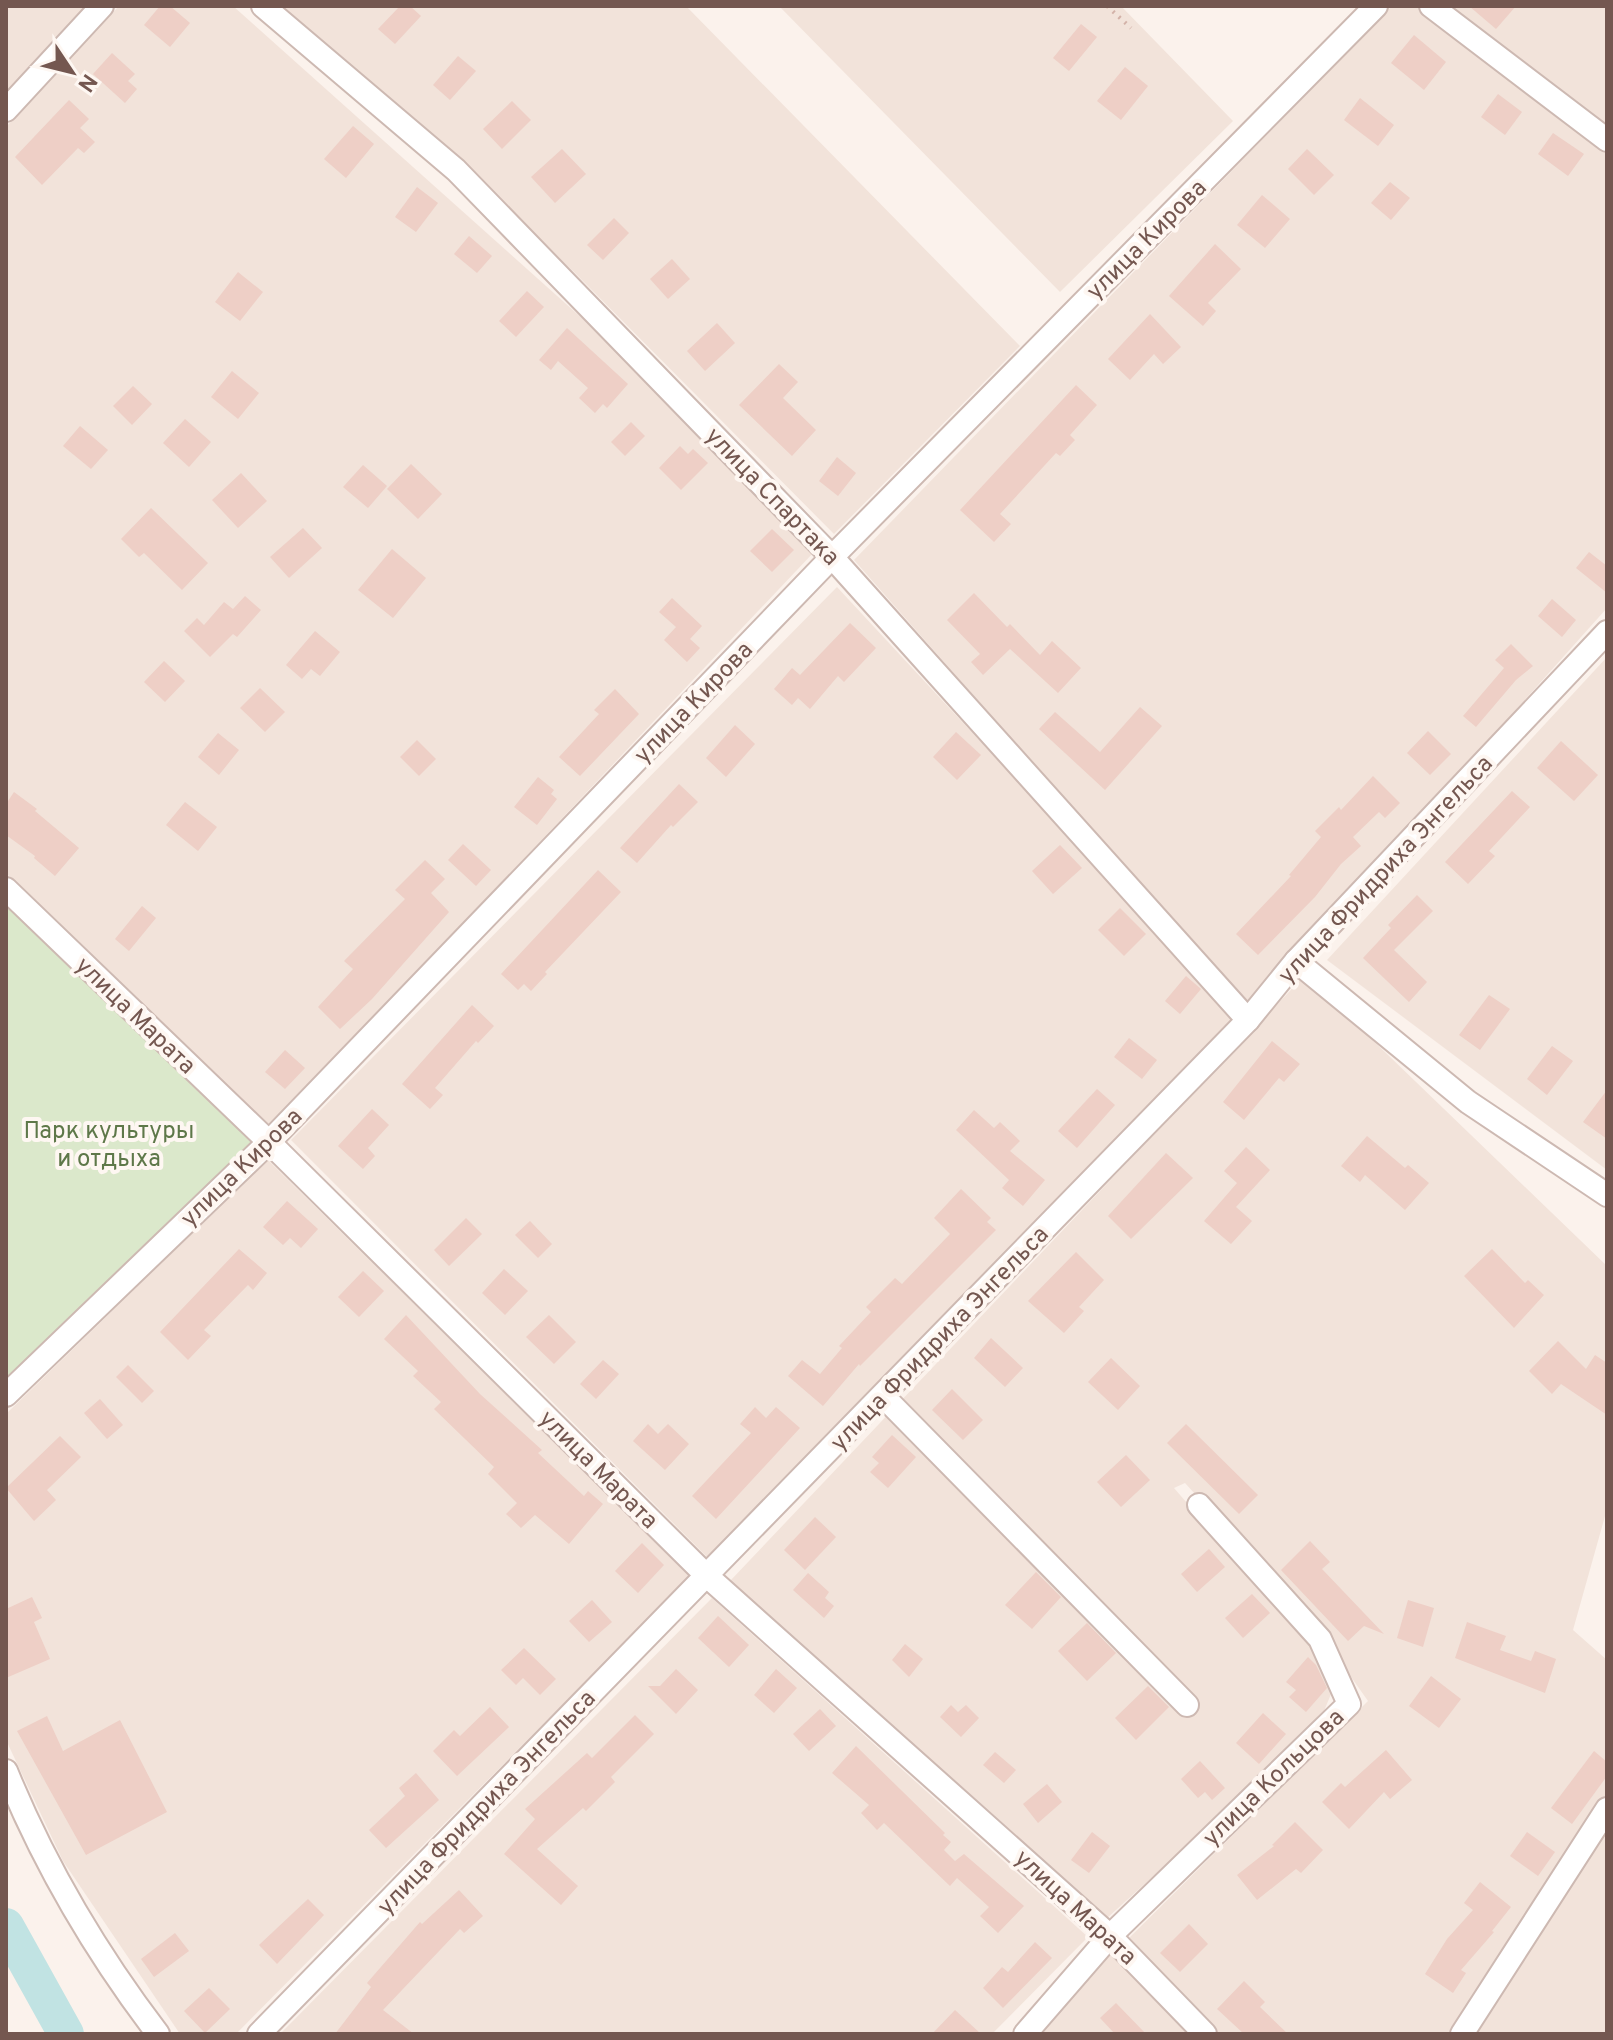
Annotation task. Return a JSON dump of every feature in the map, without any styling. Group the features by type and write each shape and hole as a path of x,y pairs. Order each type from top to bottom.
{"street":[{"path":"6,110 102,6"},
{"name":"улица Спартака","path":"263,6 456,170 832,557 1248,1020"},
{"name":"улица Кирова","path":"6,1395 269,1142 832,557 1376,6"},
{"path":"1431,6 1607,140"},
{"name":"улица Фридриха Энгельса","path":"259,2034 1248,1020 1296,961 1607,632"},
{"name":"улица Марата","path":"6,889 269,1142 707,1576 1110,1936 1205,2034"},
{"path":"1296,961 1468,1102 1607,1195"},
{"path":"883,1396 1187,1705"},
{"name":"улица Кольцова","path":"1025,2034 1110,1936 1349,1704 1320,1639 1199,1505"},
{"path":"6,1771 27,1823 116,1979 158,2034"},
{"path":"1462,2034 1607,1809"}],"path":[{"path":"1107,6 1131,28"}],"shaded area":[{"path":"6,6 89,6 6,95"},
{"path":"119,6 233,6 669,396 814,552 270,1127 6,873 6,127"},
{"path":"275,6 686,6 1020,346 834,534 573,271"},
{"path":"779,6 1121,6 1233,121 1060,292"},
{"path":"1392,6 1416,6 1607,148 1607,608 1249,1008 854,560"},
{"path":"1446,6 1607,6 1607,130"},
{"path":"837,587 1239,1020 708,1558 291,1140"},
{"path":"1607,657 1607,1170 1327,960"},
{"path":"1305,975 1607,1266 1607,1509 1573,1630 1607,1660 1607,1801 1455,2034 1214,2034 1125,1942 1368,1701 1316,1627 1185,1483 1174,1488 1338,1677 1317,1728 1106,1919 730,1581"},
{"path":"268,1160 690,1576 236,2034 180,2034 63,1861 6,1740 6,1414"},
{"path":"712,1598 1088,1937 992,2034 280,2034"},
{"path":"1607,1831 1607,2034 1472,2034"},
{"path":"1109,1951 1191,2034 1025,2034"}],"green space":[{"name":"Парк культуры и отдыха","path":"6,906 261,1142 6,1379"}],"building":[{"path":"160,6 170,6 190,23 170,47 144,25"},
{"path":"400,6 410,6 421,16 395,44 378,29"},
{"path":"1469,6 1516,6 1496,29"},
{"path":"1081,24 1097,37 1069,71 1053,58"},
{"path":"1414,35 1446,62 1424,90 1391,63"},
{"path":"112,53 135,74 128,81 137,89 125,103 93,74"},
{"path":"458,56 476,71 450,100 433,85"},
{"path":"1125,67 1148,86 1121,120 1097,101"},
{"path":"1498,94 1522,112 1505,135 1481,117"},
{"path":"1360,98 1394,125 1378,146 1344,120"},
{"path":"69,100 89,119 80,128 95,142 84,153 78,148 42,185 15,157"},
{"path":"512,101 531,120 502,149 483,129"},
{"path":"353,126 374,144 346,178 324,159"},
{"path":"1553,133 1584,154 1568,176 1538,154"},
{"path":"562,149 586,174 555,203 531,177"},
{"path":"1307,149 1334,175 1314,195 1288,169"},
{"path":"1390,182 1410,198 1391,220 1371,203"},
{"path":"417,187 438,203 416,232 395,217"},
{"path":"1262,195 1290,219 1265,248 1237,225"},
{"path":"614,218 629,233 603,260 587,245"},
{"path":"469,236 492,256 477,273 454,254"},
{"path":"1215,244 1241,269 1208,303 1216,311 1203,326 1169,296"},
{"path":"672,259 690,279 668,299 650,279"},
{"path":"238,272 263,292 240,321 215,302"},
{"path":"527,291 544,307 516,337 499,321"},
{"path":"1150,314 1181,347 1163,364 1154,354 1130,380 1108,359"},
{"path":"717,323 735,343 705,371 687,351"},
{"path":"567,328 628,384 607,408 603,404 595,413 579,398 588,388 558,361 551,370 539,360"},
{"path":"779,364 798,382 783,398 816,430 792,456 739,405"},
{"path":"232,371 259,393 238,419 211,397"},
{"path":"1076,385 1097,405 1070,435 1075,440 1060,456 1056,453 1000,514 1011,524 994,542 960,510"},
{"path":"133,386 152,404 132,425 113,406"},
{"path":"185,419 211,442 189,467 163,443"},
{"path":"631,422 645,436 625,456 611,442"},
{"path":"80,426 108,450 91,469 63,446"},
{"path":"680,446 688,454 693,449 708,463 681,490 659,468"},
{"path":"837,457 856,473 838,496 819,481"},
{"path":"411,464 442,494 418,519 387,489"},
{"path":"363,465 387,486 368,508 343,487"},
{"path":"241,473 267,501 238,528 212,500"},
{"path":"151,508 208,563 182,590 144,553 139,557 121,539"},
{"path":"303,528 322,548 289,578 270,557"},
{"path":"772,529 794,550 772,572 750,551"},
{"path":"392,549 426,578 393,618 358,590"},
{"path":"1589,552 1607,566 1607,593 1576,568"},
{"path":"974,593 1040,655 1052,641 1081,668 1058,693 1010,649 983,675 971,662 980,654 947,620"},
{"path":"245,596 261,610 237,637 233,634 210,657 184,631 197,618 204,625 224,602 233,609"},
{"path":"672,598 702,626 690,639 700,648 687,662 664,640 676,627 659,612"},
{"path":"1552,599 1576,620 1562,637 1538,616"},
{"path":"850,623 876,648 844,682 838,676 810,709 798,698 792,705 774,689 792,668 800,675"},
{"path":"315,631 340,652 320,676 311,669 302,679 286,665"},
{"path":"1511,644 1533,666 1516,680 1476,727 1463,716 1504,668 1495,660"},
{"path":"164,661 185,681 165,702 144,682"},
{"path":"260,688 285,712 265,732 240,708"},
{"path":"615,689 639,714 580,776 559,757 599,714 594,710"},
{"path":"1140,707 1162,726 1105,790 1039,729 1055,712 1100,752"},
{"path":"735,725 755,744 726,777 706,758"},
{"path":"1428,731 1451,754 1430,775 1407,753"},
{"path":"956,732 981,755 957,780 933,757"},
{"path":"218,733 239,750 219,775 198,757"},
{"path":"417,740 436,759 419,776 400,757"},
{"path":"1561,741 1598,775 1574,801 1537,768"},
{"path":"1373,776 1400,803 1385,818 1379,812 1353,837 1361,846 1258,955 1236,934 1291,876 1321,837 1315,831 1339,807 1341,810"},
{"path":"538,777 554,790 551,794 557,799 537,825 514,807"},
{"path":"679,784 698,802 673,827 671,825 637,863 620,848"},
{"path":"1512,791 1530,807 1489,851 1495,856 1468,884 1445,862"},
{"path":"14,792 79,848 55,876 35,856 6,835 6,804"},
{"path":"185,802 217,827 198,851 166,825"},
{"path":"463,844 491,870 476,886 448,860"},
{"path":"1060,845 1082,868 1053,894 1032,871"},
{"path":"425,860 445,879 431,893 449,912 372,999 340,1029 318,1007 353,969 344,961 405,899 395,890"},
{"path":"598,870 621,892 545,972 547,974 531,991 524,984 518,990 501,974"},
{"path":"1417,895 1433,911 1394,950 1427,982 1409,1002 1363,958 1391,928 1388,925"},
{"path":"142,906 156,918 129,951 115,939"},
{"path":"1120,908 1146,934 1124,956 1098,930"},
{"path":"1186,976 1201,989 1180,1014 1165,1001"},
{"path":"1489,995 1510,1009 1480,1050 1459,1035"},
{"path":"472,1005 494,1026 478,1043 476,1041 435,1088 443,1095 430,1109 402,1084"},
{"path":"1129,1038 1157,1060 1142,1079 1114,1057"},
{"path":"1272,1041 1300,1064 1284,1082 1279,1078 1244,1120 1223,1102"},
{"path":"1552,1046 1573,1061 1547,1095 1527,1079"},
{"path":"285,1050 305,1068 285,1089 265,1072"},
{"path":"1097,1089 1115,1105 1077,1148 1058,1131"},
{"path":"1607,1090 1607,1139 1583,1122"},
{"path":"372,1109 389,1125 368,1148 375,1156 363,1169 338,1146"},
{"path":"974,1110 994,1128 1000,1122 1020,1141 1010,1151 1045,1180 1023,1206 1002,1188 1009,1180 956,1130"},
{"path":"1367,1136 1405,1168 1408,1165 1429,1183 1405,1210 1365,1175 1360,1182 1341,1166"},
{"path":"1246,1147 1270,1170 1236,1207 1252,1221 1231,1244 1204,1221 1237,1183 1224,1171"},
{"path":"1166,1153 1193,1178 1131,1239 1108,1216"},
{"path":"961,1189 991,1218 987,1222 996,1230 859,1364 823,1406 788,1376 802,1360 820,1374 842,1348 839,1346 871,1312 866,1307 895,1278 902,1284 950,1234 934,1218"},
{"path":"287,1201 318,1229 301,1248 290,1238 283,1245 263,1227"},
{"path":"466,1218 482,1234 449,1266 434,1250"},
{"path":"530,1221 552,1244 538,1258 515,1235"},
{"path":"239,1249 267,1273 253,1290 248,1285 204,1330 211,1336 188,1360 160,1332"},
{"path":"1492,1249 1525,1283 1528,1280 1544,1295 1514,1328 1464,1276"},
{"path":"1076,1252 1104,1280 1079,1307 1084,1311 1064,1333 1028,1301"},
{"path":"504,1269 528,1291 505,1315 482,1293"},
{"path":"363,1271 384,1291 359,1317 338,1297"},
{"path":"406,1315 480,1394 542,1450 538,1453 584,1496 588,1491 603,1504 569,1544 535,1515 521,1528 506,1514 517,1503 488,1474 494,1467 434,1409 441,1402 413,1376 418,1371 384,1339"},
{"path":"549,1315 576,1342 554,1364 526,1337"},
{"path":"991,1338 1023,1368 1005,1387 974,1358"},
{"path":"1558,1341 1586,1369 1595,1355 1607,1363 1607,1415 1561,1384 1552,1394 1529,1371"},
{"path":"1111,1358 1140,1386 1118,1410 1088,1382"},
{"path":"603,1360 619,1374 596,1399 580,1384"},
{"path":"128,1365 154,1391 142,1403 116,1377"},
{"path":"952,1389 983,1420 963,1440 932,1410"},
{"path":"100,1399 123,1425 107,1439 84,1413"},
{"path":"755,1407 766,1418 776,1407 800,1428 716,1519 692,1496 751,1433 740,1424"},
{"path":"648,1424 658,1434 668,1424 689,1444 665,1470 633,1441"},
{"path":"1186,1424 1258,1495 1239,1514 1167,1443"},
{"path":"892,1435 916,1457 888,1488 870,1472 879,1463 872,1457"},
{"path":"60,1436 81,1457 47,1490 56,1500 34,1521 6,1488"},
{"path":"1126,1455 1150,1480 1121,1507 1097,1482"},
{"path":"815,1517 836,1537 805,1570 784,1550"},
{"path":"1310,1541 1330,1562 1322,1569 1384,1634 1364,1626 1348,1641 1281,1570"},
{"path":"642,1543 664,1565 638,1593 615,1571"},
{"path":"1209,1549 1225,1567 1197,1592 1181,1574"},
{"path":"1036,1572 1061,1597 1032,1629 1005,1605"},
{"path":"808,1573 829,1592 825,1598 834,1606 824,1618 793,1590"},
{"path":"1252,1594 1270,1613 1243,1638 1225,1618"},
{"path":"32,1597 42,1618 34,1622 50,1659 6,1678 6,1609"},
{"path":"592,1600 612,1622 589,1642 569,1621"},
{"path":"1408,1600 1434,1608 1423,1647 1397,1638"},
{"path":"718,1616 749,1645 729,1667 698,1638"},
{"path":"1467,1622 1506,1636 1500,1650 1531,1661 1535,1651 1556,1659 1545,1693 1455,1658"},
{"path":"1087,1623 1116,1653 1087,1681 1058,1651"},
{"path":"905,1644 923,1659 909,1677 892,1660"},
{"path":"524,1648 556,1679 540,1695 523,1678 516,1685 501,1670"},
{"path":"1308,1657 1316,1665 1327,1688 1306,1712 1289,1697 1296,1690 1286,1682"},
{"path":"676,1669 698,1690 676,1714 648,1686 660,1686"},
{"path":"776,1669 797,1688 774,1713 754,1695"},
{"path":"1431,1676 1461,1699 1439,1728 1409,1706"},
{"path":"1148,1686 1169,1707 1136,1740 1115,1718"},
{"path":"951,1705 958,1712 966,1705 979,1718 961,1737 940,1717"},
{"path":"490,1707 509,1727 457,1776 433,1751 454,1730 460,1736"},
{"path":"820,1709 836,1726 809,1751 793,1734"},
{"path":"1263,1713 1286,1734 1259,1764 1236,1743"},
{"path":"635,1715 654,1734 611,1777 615,1782 586,1811 583,1808 537,1849 578,1886 561,1905 504,1854 535,1819 525,1809 587,1753 592,1758"},
{"path":"47,1716 63,1751 120,1720 167,1812 86,1855 17,1731"},
{"path":"856,1746 945,1833 943,1835 951,1842 944,1850 955,1861 964,1854 1024,1906 998,1933 980,1916 989,1907 957,1878 950,1886 884,1823 877,1830 861,1813 869,1805 832,1773"},
{"path":"1386,1750 1412,1780 1390,1799 1384,1792 1349,1829 1322,1802 1341,1783 1345,1787"},
{"path":"1594,1751 1607,1762 1607,1776 1572,1824 1551,1808"},
{"path":"995,1752 1016,1770 1004,1783 983,1765"},
{"path":"1200,1761 1225,1788 1212,1800 1205,1792 1198,1798 1181,1779"},
{"path":"416,1773 439,1800 386,1848 369,1830 405,1796 399,1788"},
{"path":"1047,1784 1062,1802 1038,1823 1023,1804"},
{"path":"1295,1822 1323,1850 1301,1873 1296,1869 1257,1900 1237,1875 1274,1846"},
{"path":"1092,1832 1110,1846 1089,1873 1071,1860"},
{"path":"1527,1832 1555,1852 1538,1876 1510,1856"},
{"path":"1480,1882 1511,1907 1461,1970 1466,1973 1453,1993 1425,1974 1447,1939 1473,1910 1464,1903"},
{"path":"459,1890 483,1916 464,1933 460,1929 383,2010 414,2034 335,2034 371,1987 367,1983 420,1922 422,1924"},
{"path":"308,1899 324,1915 277,1964 259,1945"},
{"path":"1189,1924 1208,1944 1180,1972 1160,1953"},
{"path":"175,1933 189,1951 154,1977 141,1959"},
{"path":"1035,1942 1052,1958 1003,2008 983,1988 1002,1967 1008,1972"},
{"path":"1244,1981 1265,2002 1260,2007 1288,2034 1244,2034 1217,2009"},
{"path":"209,1988 230,2009 205,2033 184,2011"},
{"path":"1116,2003 1146,2034 1115,2034 1100,2018"},
{"path":"955,2010 981,2034 932,2034"}],"waterway":[{"path":"6,1926 66,2034"}]}
